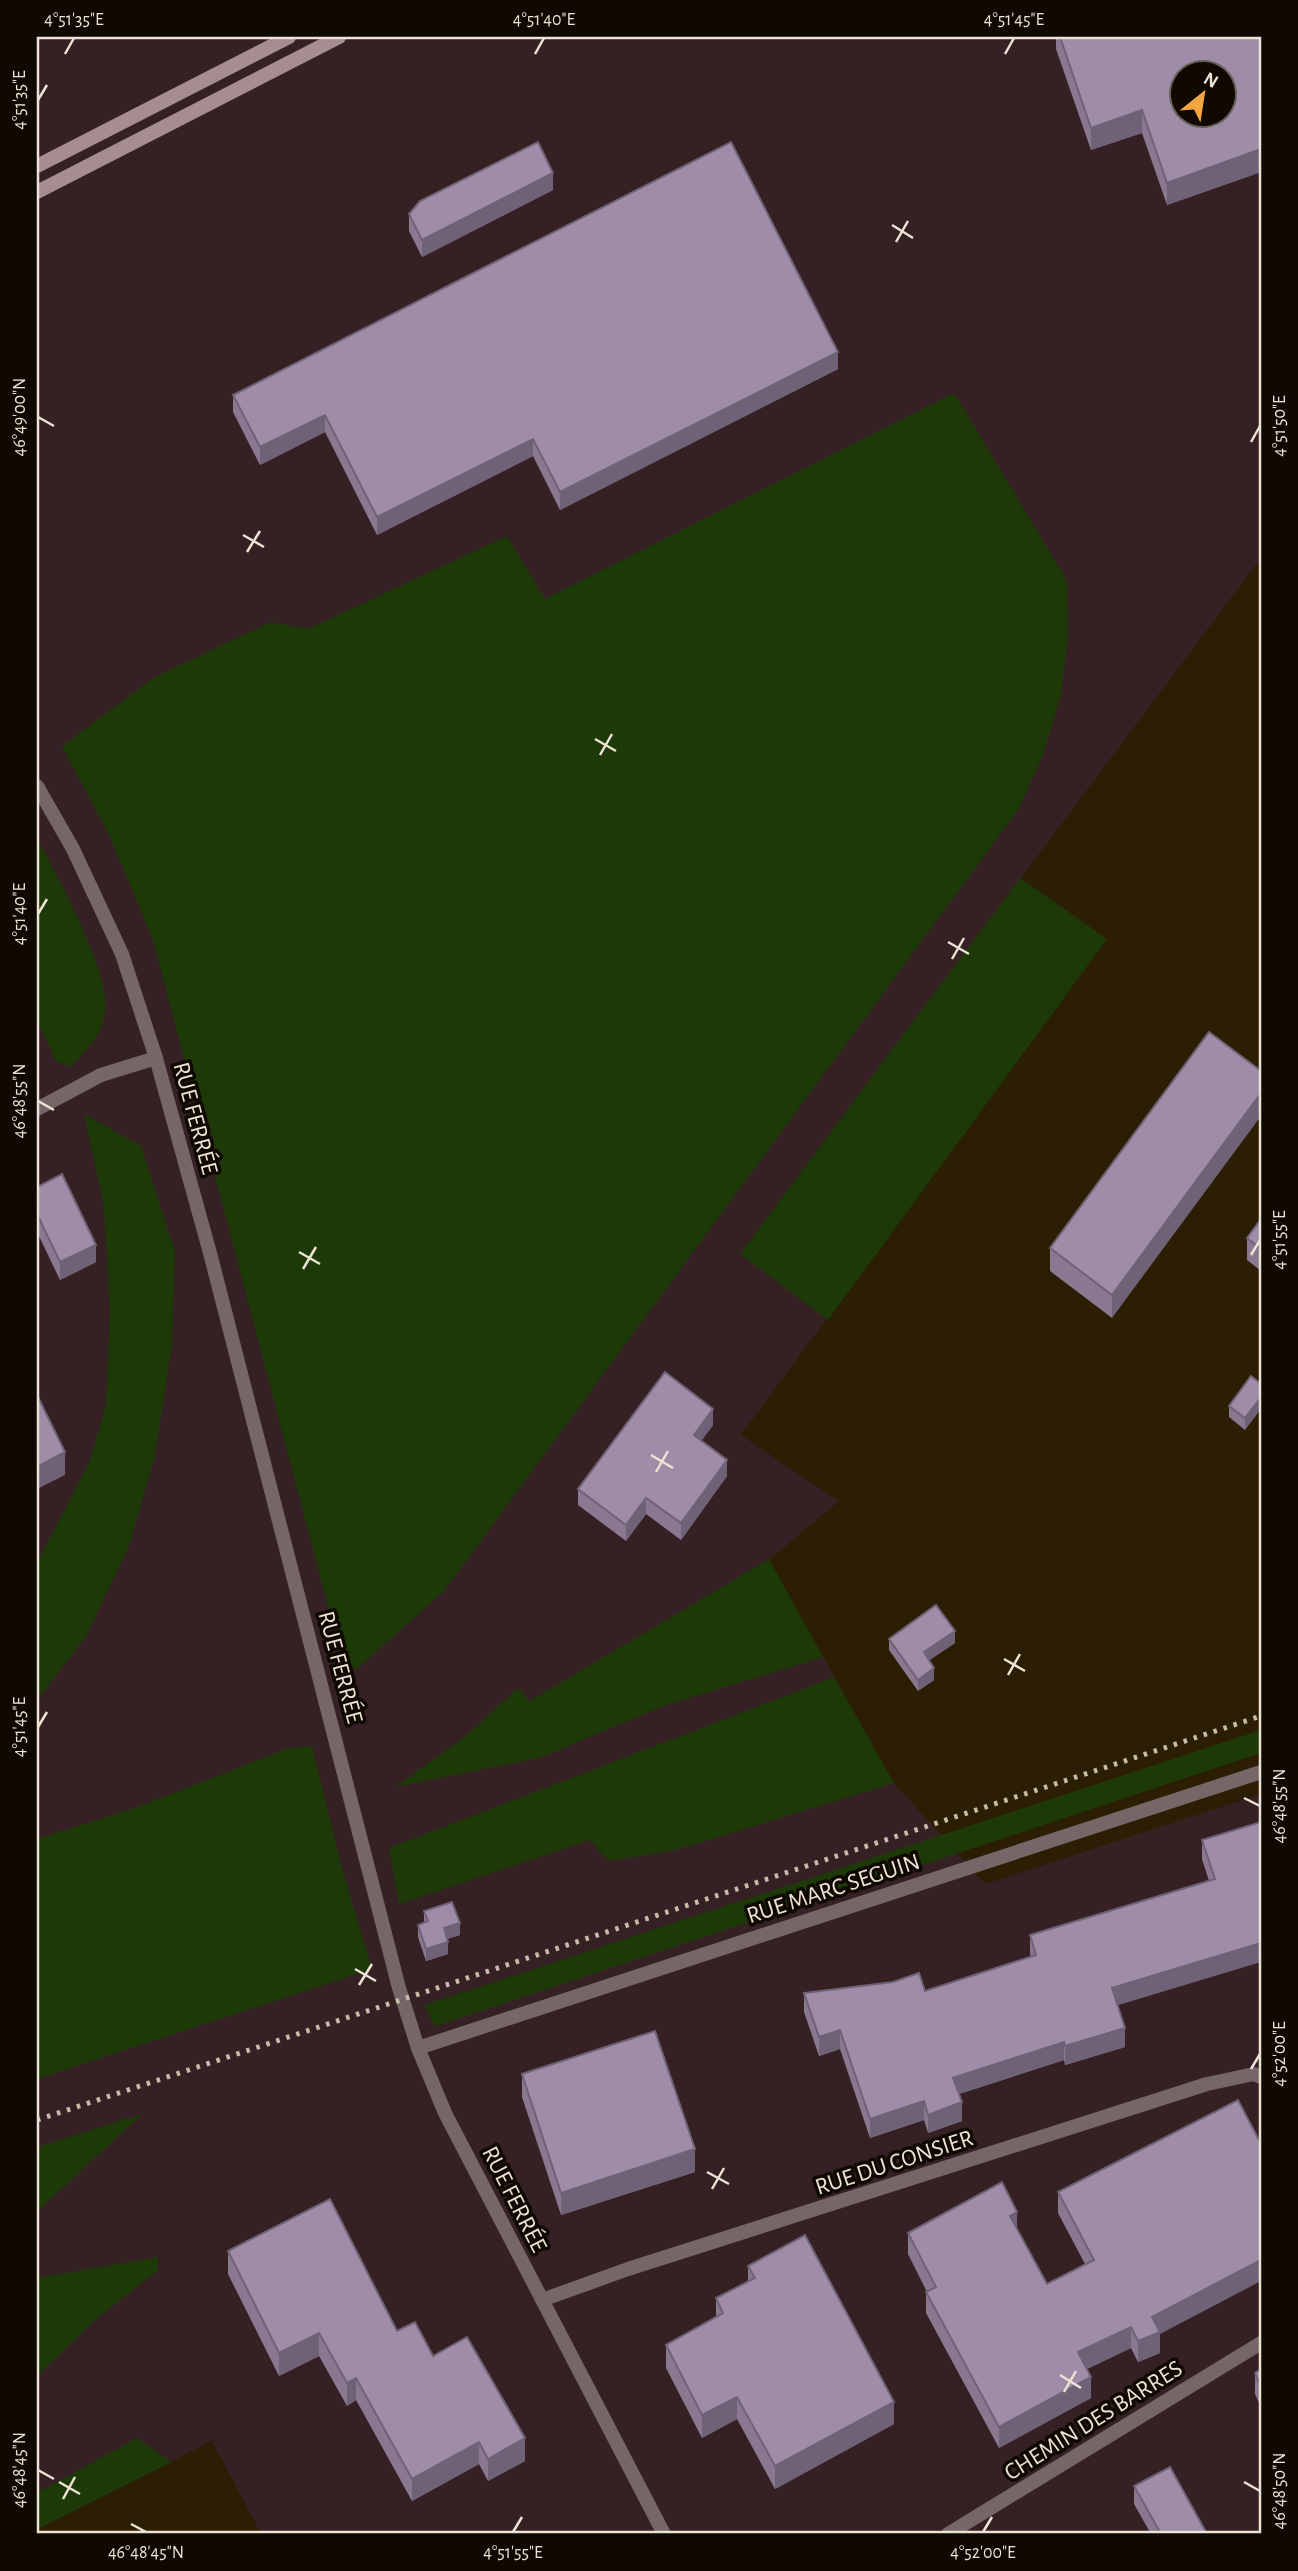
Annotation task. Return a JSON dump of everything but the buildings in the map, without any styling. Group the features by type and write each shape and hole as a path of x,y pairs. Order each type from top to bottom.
{"main road":[{"path":"37,166 289,37"},
{"path":"37,191 339,37"}],"street":[{"name":"RUE FERRÉE","path":"37,786 73,849 122,954 156,1058 210,1253 399,1988 418,2048 445,2113 664,2534"},
{"path":"37,1109 101,1075 156,1058"},
{"name":"RUE MARC SEGUIN","path":"418,2048 1261,1772"},
{"name":"RUE DU CONSIER","path":"542,2300 628,2269 1207,2084 1254,2074 1261,2077"},
{"name":"CHEMIN DES BARRES","path":"948,2534 1261,2343"}],"shaded area":[{"path":"37,37 1261,37 1261,558 1021,878 1107,939 741,1435 839,1501 769,1560 894,1783 985,1884 1261,1794 1261,2534 261,2534 212,2441 37,2529"}],"green space":[{"path":"954,393 1067,581 1068,639 1061,695 1043,755 1018,810 444,1591 356,1670 341,1656 153,940 109,835 62,746 155,677 271,622 308,629 507,536 545,599"},
{"path":"37,839 81,925 105,996 105,1014 100,1030 71,1067 56,1061 37,1020"},
{"path":"1020,878 1107,939 828,1320 740,1254"},
{"path":"84,1114 141,1146 175,1251 172,1345 155,1455 129,1546 86,1636 37,1700 37,1563 89,1463 106,1405 110,1312 104,1207"},
{"path":"769,1559 823,1657 663,1706 539,1758 395,1787 466,1736 518,1688 530,1701"},
{"path":"834,1677 894,1783 676,1850 609,1861 590,1840 399,1904 389,1848"},
{"path":"1261,1730 1261,1753 435,2026 424,2005"},
{"path":"312,1746 342,1868 372,1969 37,2079 37,1839 135,1808 286,1749"},
{"path":"142,2114 37,2212 37,2147"},
{"path":"158,2257 158,2270 96,2319 37,2376 37,2278"},
{"path":"137,2438 171,2462 37,2529 37,2493"}],"railway":[{"path":"37,2120 1261,1716"}]}
